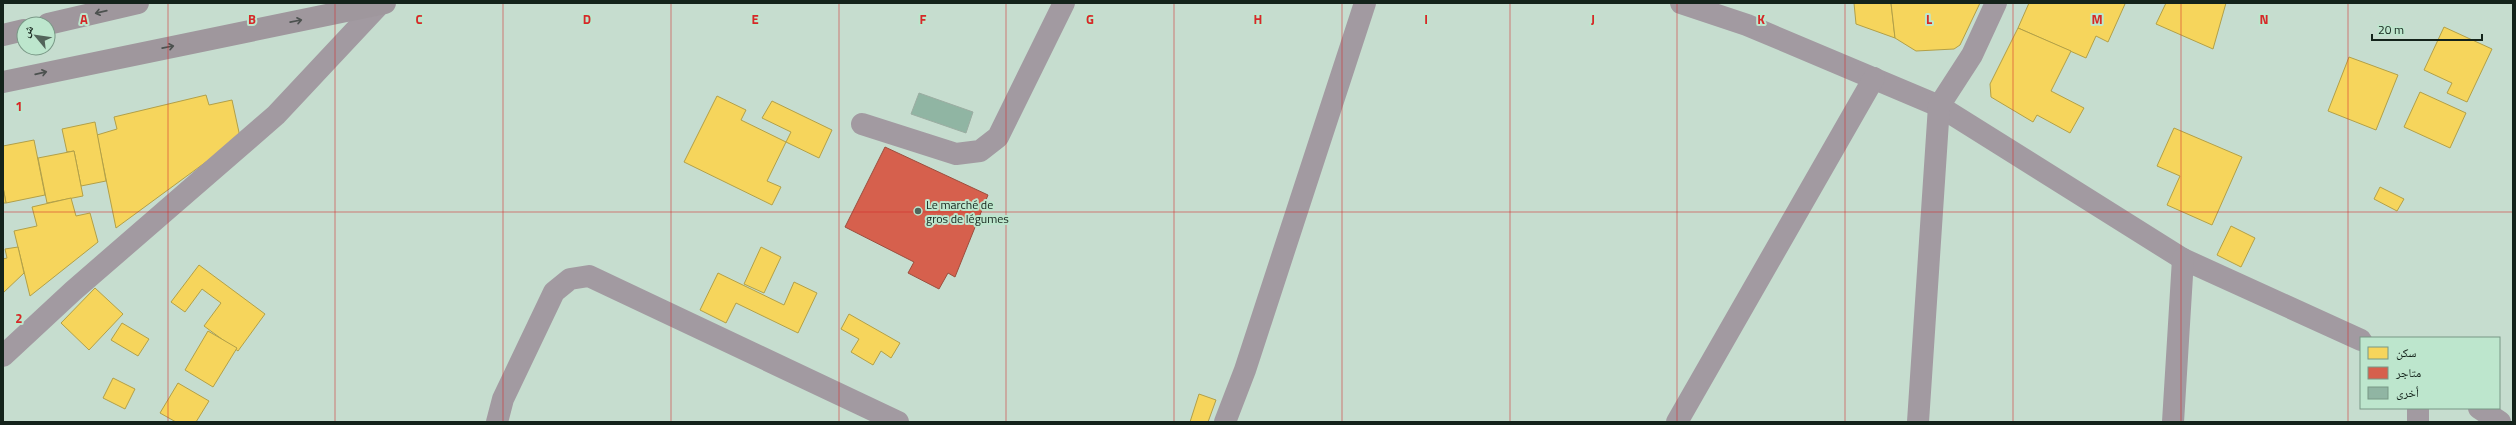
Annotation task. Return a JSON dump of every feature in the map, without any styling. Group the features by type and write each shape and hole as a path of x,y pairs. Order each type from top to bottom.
{"main road":[{"path":"56,22 138,3"},
{"path":"3,82 382,4"},
{"path":"3,35 16,32"}],"street":[{"path":"862,124 956,154 980,151 998,137 1064,3"},
{"path":"1225,422 1246,370 1365,3"},
{"path":"1681,3 1747,25 1939,106 2183,258 2360,340"},
{"path":"1918,422 1939,106 1972,55 1996,3"},
{"path":"3,356 73,290 276,114 382,4"},
{"path":"1677,422 1874,78"},
{"path":"2173,422 2183,258"},
{"path":"496,422 503,399 554,292 570,279 589,276 898,422"},
{"path":"2418,409 2418,422"},
{"path":"2480,409 2500,422"}],"building: سكن":[{"path":"1854,3 1891,3 1895,38 1856,24"},
{"path":"1891,3 1980,3 1960,45 1954,49 1916,51 1895,38"},
{"path":"2029,3 2125,4 2108,42 2096,36 2086,58 2018,28"},
{"path":"2166,3 2226,3 2213,49 2156,24"},
{"path":"2444,27 2492,49 2467,102 2447,93 2452,83 2424,70"},
{"path":"2018,28 2071,51 2051,91 2084,108 2070,133 2037,115 2033,122 1991,97 1990,84"},
{"path":"2349,57 2398,75 2376,130 2328,111"},
{"path":"2420,92 2466,113 2450,148 2404,127"},
{"path":"206,95 209,105 232,100 240,137 116,228 97,135 117,129 114,117"},
{"path":"717,96 746,110 741,120 786,142 767,181 781,187 772,205 684,162"},
{"path":"772,101 832,130 819,158 786,142 791,132 762,118"},
{"path":"95,122 106,181 81,186 74,151 67,152 62,129"},
{"path":"2174,128 2242,157 2212,225 2167,205 2180,176 2157,166"},
{"path":"34,140 45,195 6,203 3,187 3,146"},
{"path":"74,151 83,196 47,203 38,158"},
{"path":"3,187 6,203 3,203"},
{"path":"2380,187 2404,199 2397,211 2374,199"},
{"path":"71,198 76,216 90,213 98,242 30,296 14,231 37,226 32,207"},
{"path":"2231,226 2255,238 2241,267 2217,255"},
{"path":"18,247 24,273 3,293 3,259 7,258 5,249"},
{"path":"761,247 781,257 764,293 744,284"},
{"path":"199,265 265,314 238,351 204,326 221,303 202,289 185,312 171,302"},
{"path":"718,273 784,305 794,282 817,293 798,333 736,303 726,323 700,310"},
{"path":"95,288 123,314 89,350 61,323"},
{"path":"849,314 900,343 891,358 881,351 873,365 851,352 859,339 841,329"},
{"path":"122,323 149,339 138,356 111,340"},
{"path":"208,331 237,348 213,387 185,370"},
{"path":"113,378 135,389 125,409 103,398"},
{"path":"178,383 209,401 196,422 176,422 160,413"},
{"path":"1199,394 1216,400 1208,422 1190,422"}],"building: متاجر":[{"name":"Le marché de gros de légumes","path":"885,147 988,195 955,277 948,273 939,289 908,273 914,262 845,227"}],"building: أخرى":[{"path":"919,93 973,112 966,133 911,114"}],"place":[{"name":"Le marché de gros de légumes","path":"918,211"}]}
